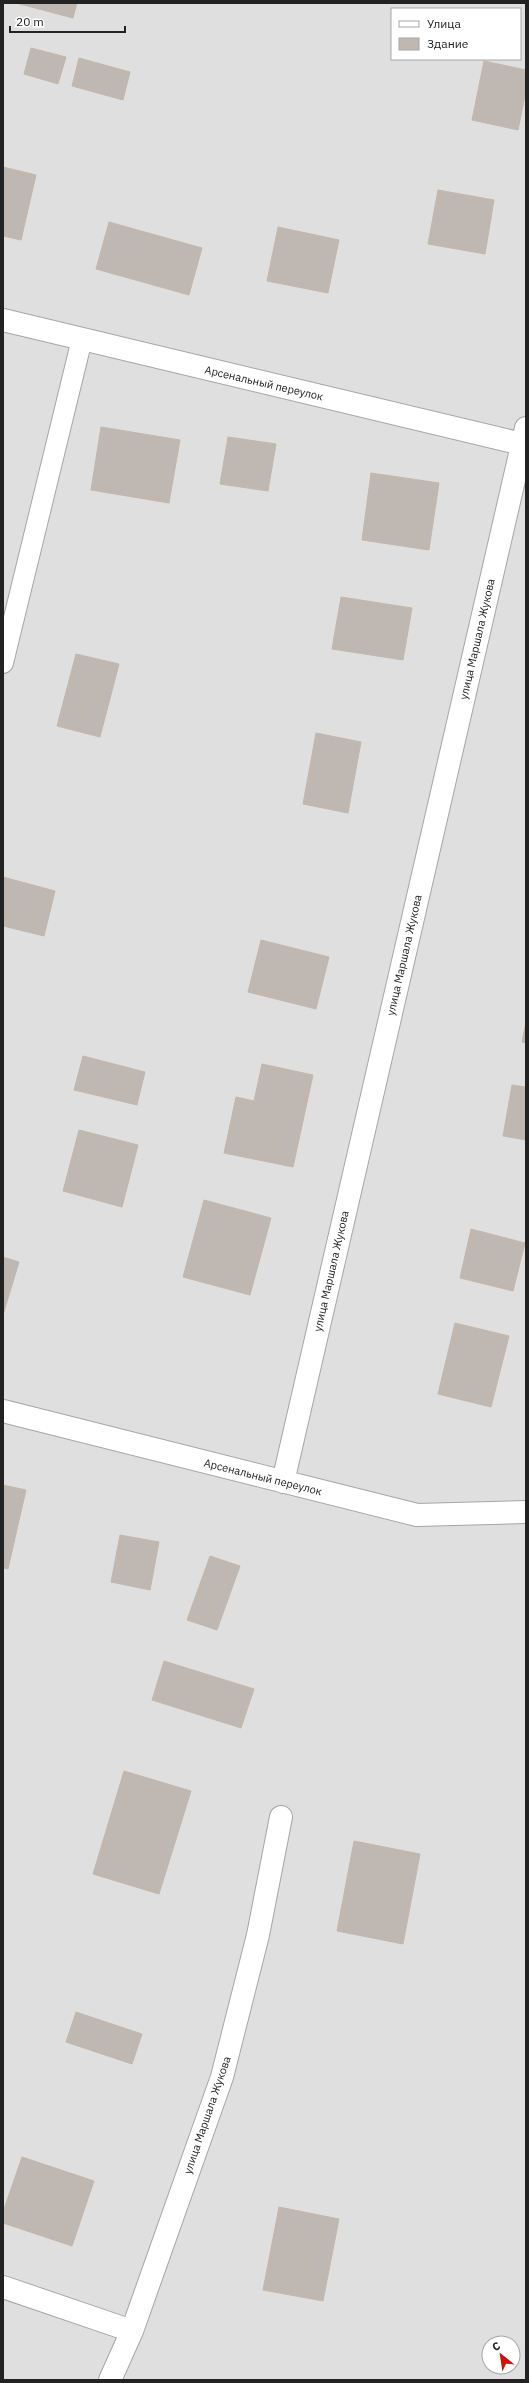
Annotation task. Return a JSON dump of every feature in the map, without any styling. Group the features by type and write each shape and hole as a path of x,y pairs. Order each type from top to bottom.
{"street":[{"name":"Арсенальный переулок","path":"3,320 525,439"},
{"name":"улица Маршала Жукова","path":"283,1482 525,439"},
{"name":"Арсенальный переулок","path":"3,1411 417,1515 526,1512"},
{"name":"улица Маршала Жукова","path":"110,2380 132,2331 222,2077 258,1935 281,1817"},
{"path":"3,2287 132,2331"}],"lane":[{"path":"3,663 82,339"}],"shaded area":[{"path":"3,3 526,3 526,2380 3,2380"}],"building":[{"path":"16,3 77,3 73,18"},
{"path":"31,48 66,57 58,84 24,74"},
{"path":"79,58 130,72 123,100 72,86"},
{"path":"484,61 526,70 526,91 518,130 472,120"},
{"path":"3,167 36,175 21,240 3,236"},
{"path":"438,190 494,200 485,254 428,244"},
{"path":"109,222 202,248 189,295 96,269"},
{"path":"278,227 339,240 328,293 267,281"},
{"path":"101,427 180,440 169,503 91,490"},
{"path":"228,437 276,444 268,491 220,484"},
{"path":"371,473 439,483 429,550 362,540"},
{"path":"341,597 412,608 403,660 332,649"},
{"path":"76,654 119,664 100,737 57,726"},
{"path":"316,733 361,742 348,813 303,804"},
{"path":"3,877 55,891 44,936 3,926"},
{"path":"261,940 329,957 316,1009 248,992"},
{"path":"526,1022 526,1043 522,1042"},
{"path":"83,1056 145,1072 137,1105 74,1090"},
{"path":"262,1064 313,1075 293,1167 224,1153 236,1097 254,1101"},
{"path":"512,1085 526,1087 526,1140 503,1136"},
{"path":"79,1130 138,1145 122,1207 63,1191"},
{"path":"204,1200 271,1218 250,1295 183,1277"},
{"path":"471,1229 525,1243 513,1291 460,1278"},
{"path":"3,1257 19,1262 3,1315"},
{"path":"455,1323 509,1336 491,1407 438,1394"},
{"path":"3,1485 26,1490 8,1569 3,1568"},
{"path":"120,1535 159,1542 150,1590 111,1582"},
{"path":"210,1556 240,1566 217,1630 187,1620"},
{"path":"164,1661 254,1689 241,1728 152,1700"},
{"path":"124,1771 191,1791 159,1894 93,1874"},
{"path":"354,1841 420,1854 403,1944 337,1931"},
{"path":"76,2012 142,2034 132,2064 66,2042"},
{"path":"22,2157 94,2181 72,2246 3,2223 3,2212"},
{"path":"279,2207 339,2219 323,2301 263,2290"}]}
